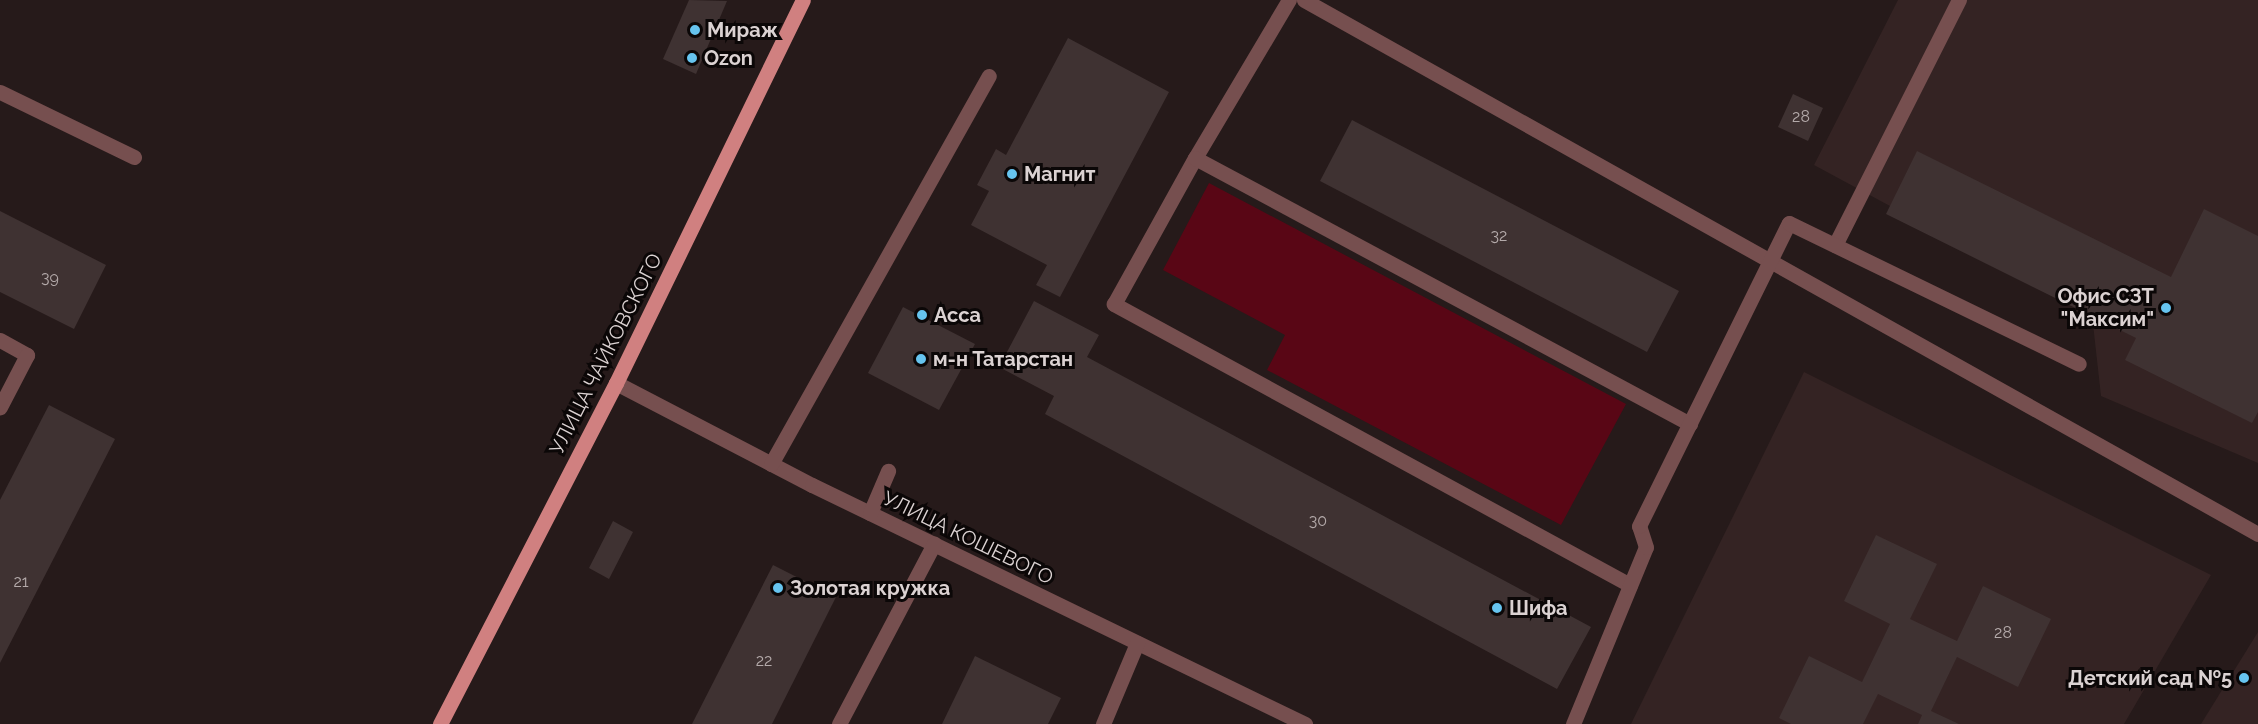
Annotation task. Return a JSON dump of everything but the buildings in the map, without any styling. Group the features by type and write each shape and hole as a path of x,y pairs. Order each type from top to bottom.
{"main road":[{"name":"УЛИЦА ЧАЙКОВСКОГО","path":"440,724 616,383 803,0"}],"street":[{"path":"1289,0 1195,158 1114,304 1630,585"},
{"path":"1304,0 2258,534"},
{"path":"1835,245 1959,0"},
{"path":"771,464 989,76"},
{"path":"0,92 135,157"},
{"path":"1195,158 1690,424"},
{"path":"1573,724 1646,547 1639,526 1789,223 2079,364"},
{"path":"0,340 27,355 0,407"},
{"name":"УЛИЦА КОШЕВОГО","path":"616,383 870,513 1305,724"},
{"path":"870,513 888,471"},
{"path":"839,724 934,544"},
{"path":"1103,724 1137,643"}],"shaded area":[{"path":"1898,0 2258,0 2258,463 2101,396 2092,315 1814,165"},
{"path":"1209,183 1626,404 1561,525 1267,370 1285,335 1163,270"},
{"path":"1804,372 2211,575 2124,724 1631,724"},
{"name":"Детский сад №5","path":"2258,632 2258,724 2201,724"}],"place":[{"name":"Мираж","path":"695,30"},
{"name":"Ozon","path":"692,58"},
{"name":"Магнит","path":"1012,174"},
{"name":"Офис СЗТ \"Максим\"","path":"2166,308"},
{"name":"Acca","path":"922,315"},
{"name":"м-н Татарстан","path":"921,359"},
{"name":"Золотая кружка","path":"778,588"},
{"name":"Шифа","path":"1497,608"},
{"name":"Детский сад №5","path":"2244,678"}]}
